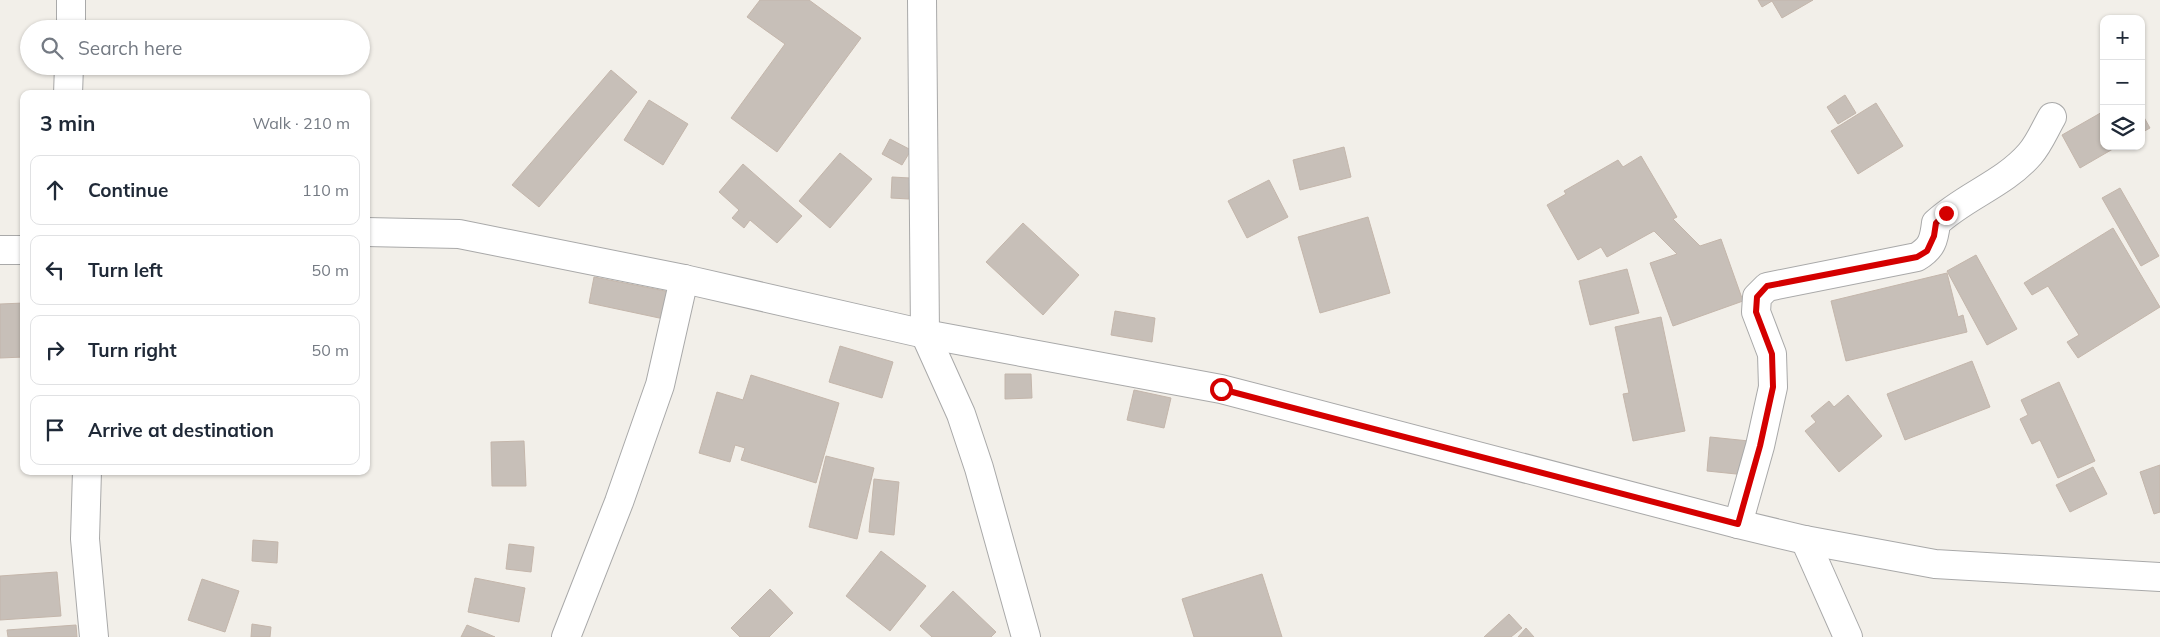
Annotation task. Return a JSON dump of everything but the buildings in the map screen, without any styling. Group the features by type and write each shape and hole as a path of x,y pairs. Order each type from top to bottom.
{"street":[{"path":"71,0 71,20"},
{"path":"922,0 924,334 961,414 979,468 1026,637"},
{"path":"68,90 69,75"},
{"path":"1738,524 1760,446 1773,387 1772,354 1756,312 1757,297 1767,286 1917,257 1927,251 1934,236 1936,223 1946,213 2011,173 2032,153 2052,117"},
{"path":"370,232 459,234 684,279 924,334 1221,389 1805,540 1935,564 2160,577"},
{"path":"0,250 20,250"},
{"path":"566,637 619,502 660,385 684,279"},
{"path":"87,475 85,538 94,637"},
{"path":"1805,540 1848,637"}],"route":[{"path":"1221,389 1738,524 1760,446 1773,387 1772,354 1756,312 1757,297 1767,286 1786,284 1917,257 1927,251 1934,236 1936,223 1946,213"}]}
